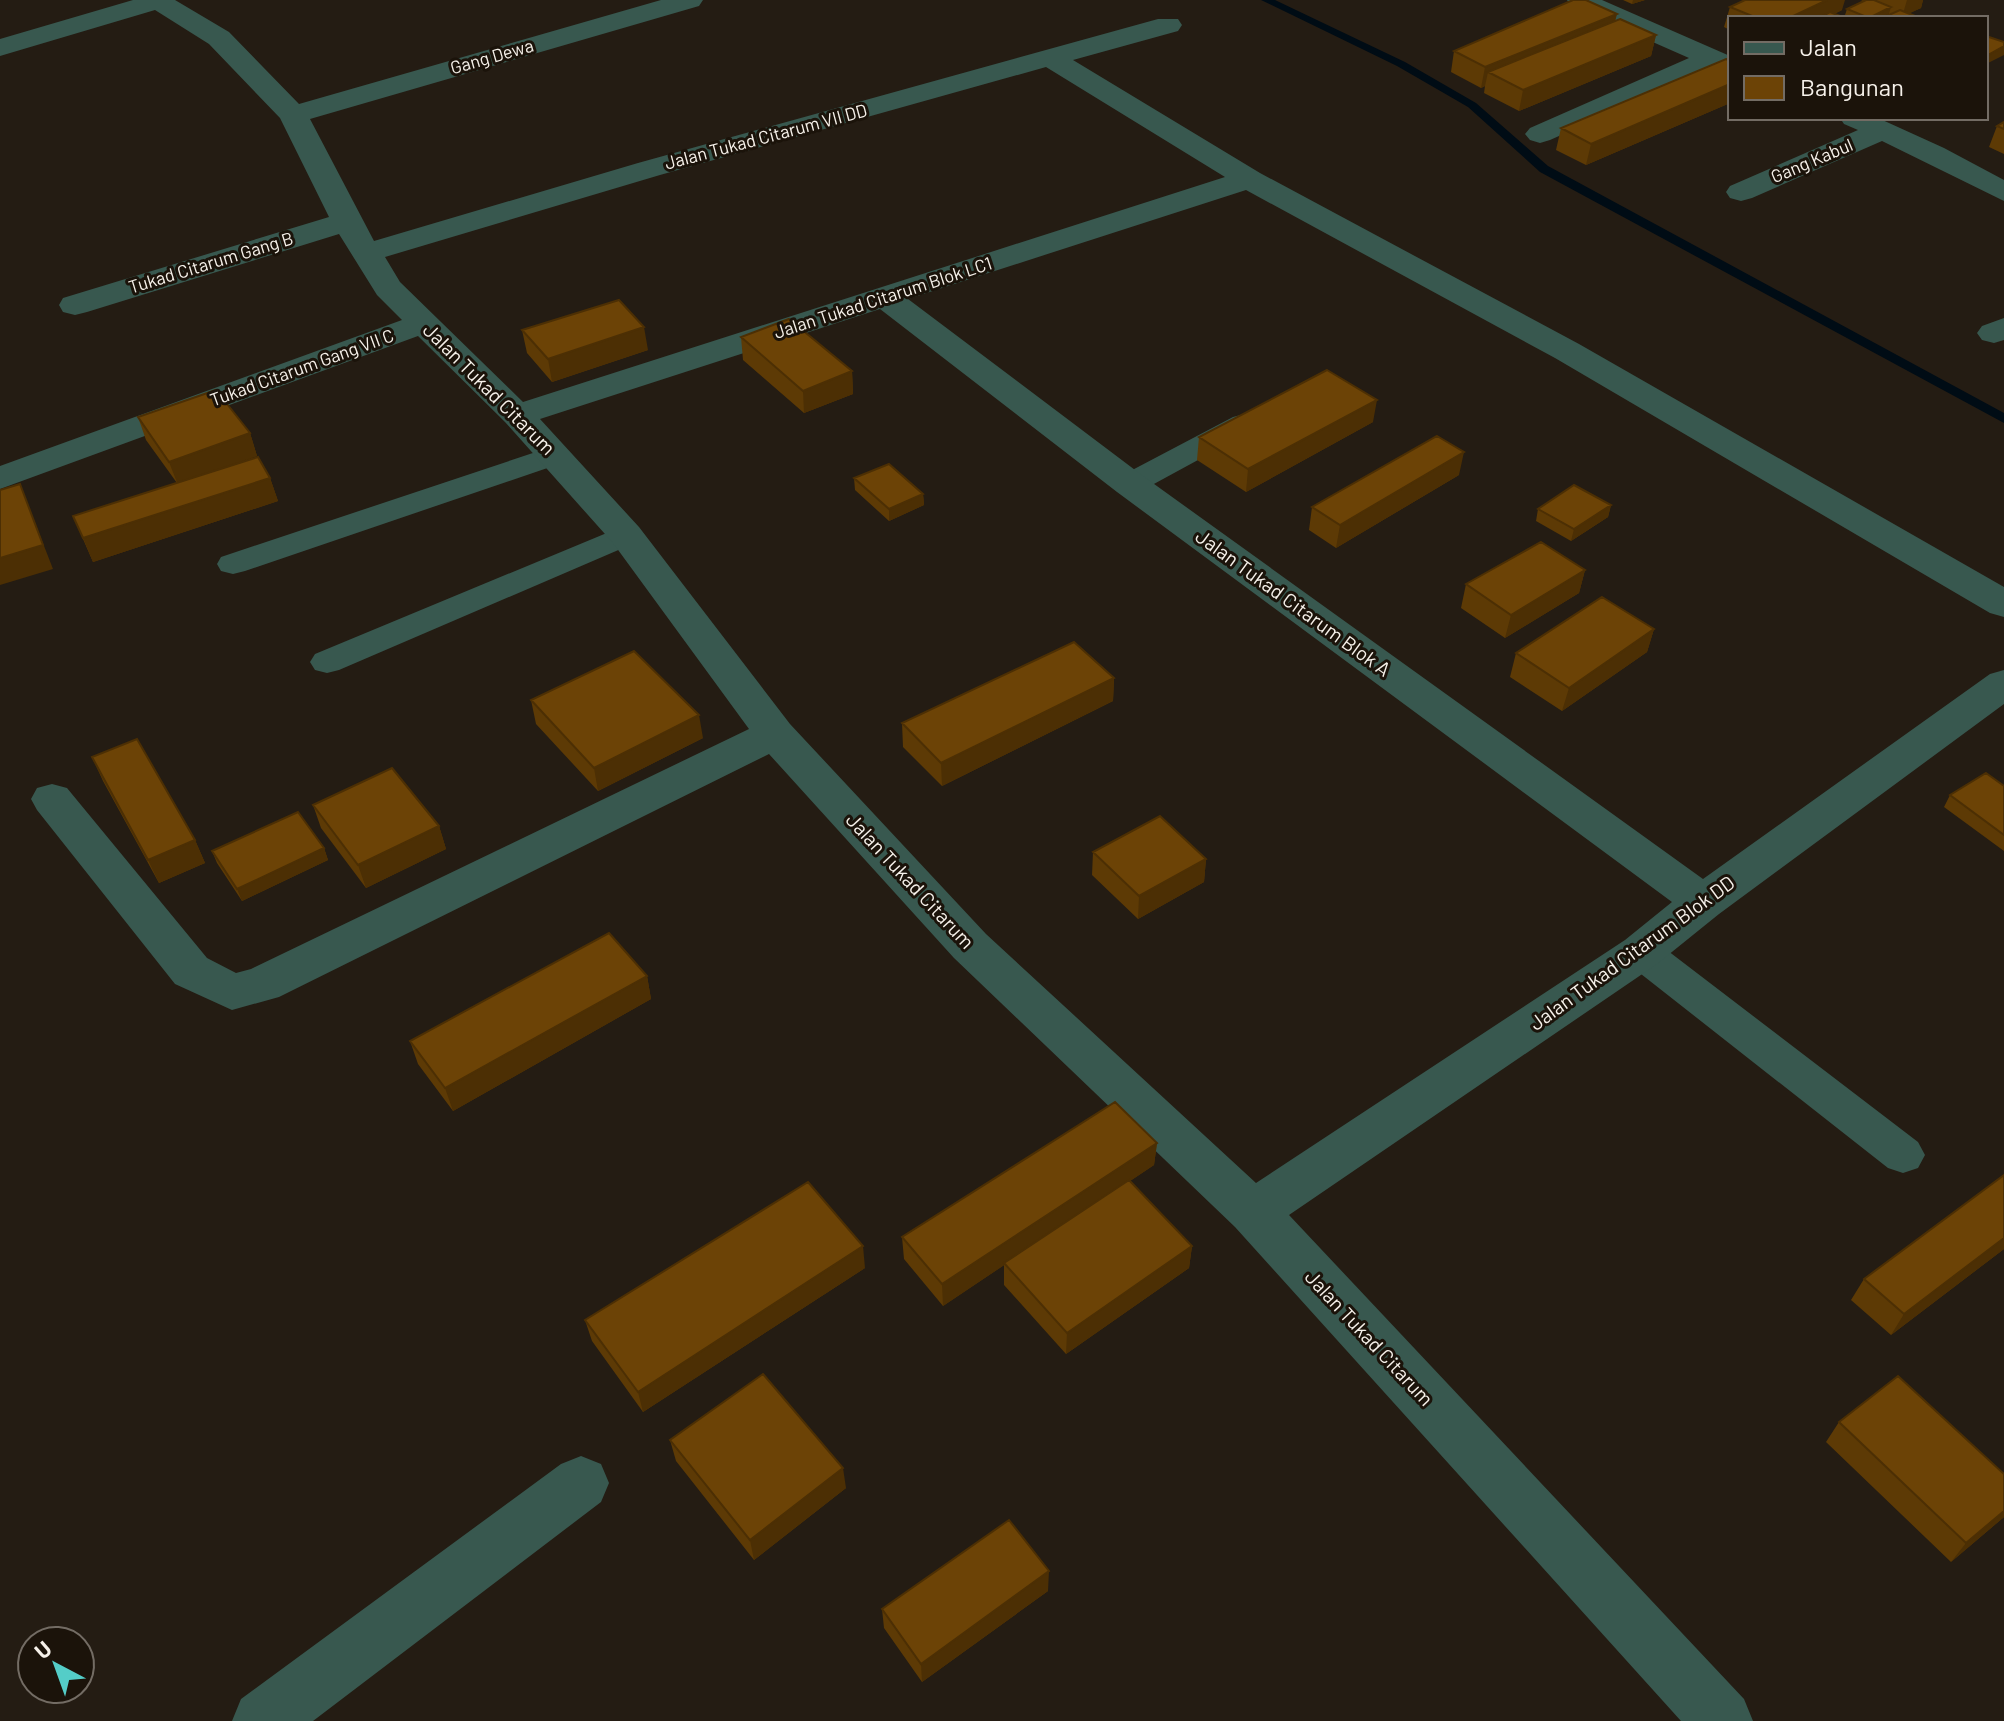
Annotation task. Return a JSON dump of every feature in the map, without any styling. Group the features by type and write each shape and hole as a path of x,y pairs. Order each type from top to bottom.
{"street":[{"name":"Gang Dewa","path":"293,115 690,0"},
{"path":"1580,0 1721,62"},
{"name":"Jalan Tukad Citarum","path":"169,2 219,38 293,115 356,238 388,288 517,415 626,535 775,734 970,946 1253,1212 1722,1721"},
{"path":"0,48 169,2"},
{"name":"Jalan Tukad Citarum VII DD","path":"356,238 649,169 1168,25"},
{"path":"1052,59 1249,179 1567,351 2004,604"},
{"path":"1540,134 1721,62"},
{"path":"1859,120 2004,192"},
{"name":"Gang Kabul","path":"1741,192 1883,130"},
{"name":"Jalan Tukad Citarum Blok LC1","path":"517,415 1249,179"},
{"name":"Tukad Citarum Gang B","path":"75,305 356,238"},
{"name":"Jalan Tukad Citarum Blok A","path":"886,298 1130,484 1703,902"},
{"name":"Tukad Citarum Gang VII C","path":"0,478 424,323"},
{"name":"Jalan Tukad Citarum Blok DD","path":"1253,1212 1641,952 1703,902 2004,684"},
{"path":"52,799 191,971 232,992 263,984 775,734"},
{"path":"263,1721 581,1483"}],"lane":[{"path":"1130,484 1273,408"},
{"path":"233,564 554,455"},
{"path":"327,662 626,535"},
{"path":"1641,952 1903,1155"}],"building":[{"path":"1573,0 1586,0 1617,14 1485,67 1454,51"},
{"path":"1745,0 1827,0 1793,16 1752,16 1730,7"},
{"path":"1866,0 1891,7 1873,16 1847,9"},
{"path":"1900,10 1915,16 1886,16"},
{"path":"1620,19 1656,35 1523,90 1488,72"},
{"path":"1988,37 2004,42 2004,46 1988,55"},
{"path":"1728,60 1728,85 1591,144 1561,128"},
{"path":"619,300 644,327 548,359 522,330"},
{"path":"789,319 852,371 803,391 741,337"},
{"path":"1327,370 1377,400 1248,469 1199,437"},
{"path":"216,390 250,433 169,462 138,417"},
{"path":"1437,436 1464,452 1340,525 1312,507"},
{"path":"258,457 270,478 83,538 73,516"},
{"path":"889,464 923,494 889,509 854,478"},
{"path":"20,484 43,545 0,558 0,490"},
{"path":"1574,485 1611,505 1574,529 1538,509"},
{"path":"1541,542 1585,570 1511,615 1466,584"},
{"path":"1602,597 1654,629 1569,688 1516,653"},
{"path":"1074,642 1114,678 941,763 902,723"},
{"path":"634,651 699,715 594,768 531,700"},
{"path":"137,739 195,840 148,860 92,757"},
{"path":"392,768 439,826 358,865 313,805"},
{"path":"1986,773 2004,786 2004,835 1950,795"},
{"path":"298,812 324,848 237,889 212,851"},
{"path":"1160,816 1206,859 1139,896 1093,852"},
{"path":"609,933 647,976 445,1088 410,1041"},
{"path":"1115,1102 1157,1143 942,1284 902,1237"},
{"path":"2004,1175 2004,1238 1904,1314 1864,1279"},
{"path":"1129,1180 1192,1246 1067,1333 1004,1263"},
{"path":"808,1182 863,1246 638,1392 585,1320"},
{"path":"763,1374 843,1468 750,1540 670,1440"},
{"path":"1898,1376 2004,1474 2004,1511 1966,1543 1839,1422"},
{"path":"1009,1520 1049,1571 921,1664 882,1609"}],"waterway":[{"path":"1266,0 1401,64 1472,105 1544,169 2004,419"}]}
